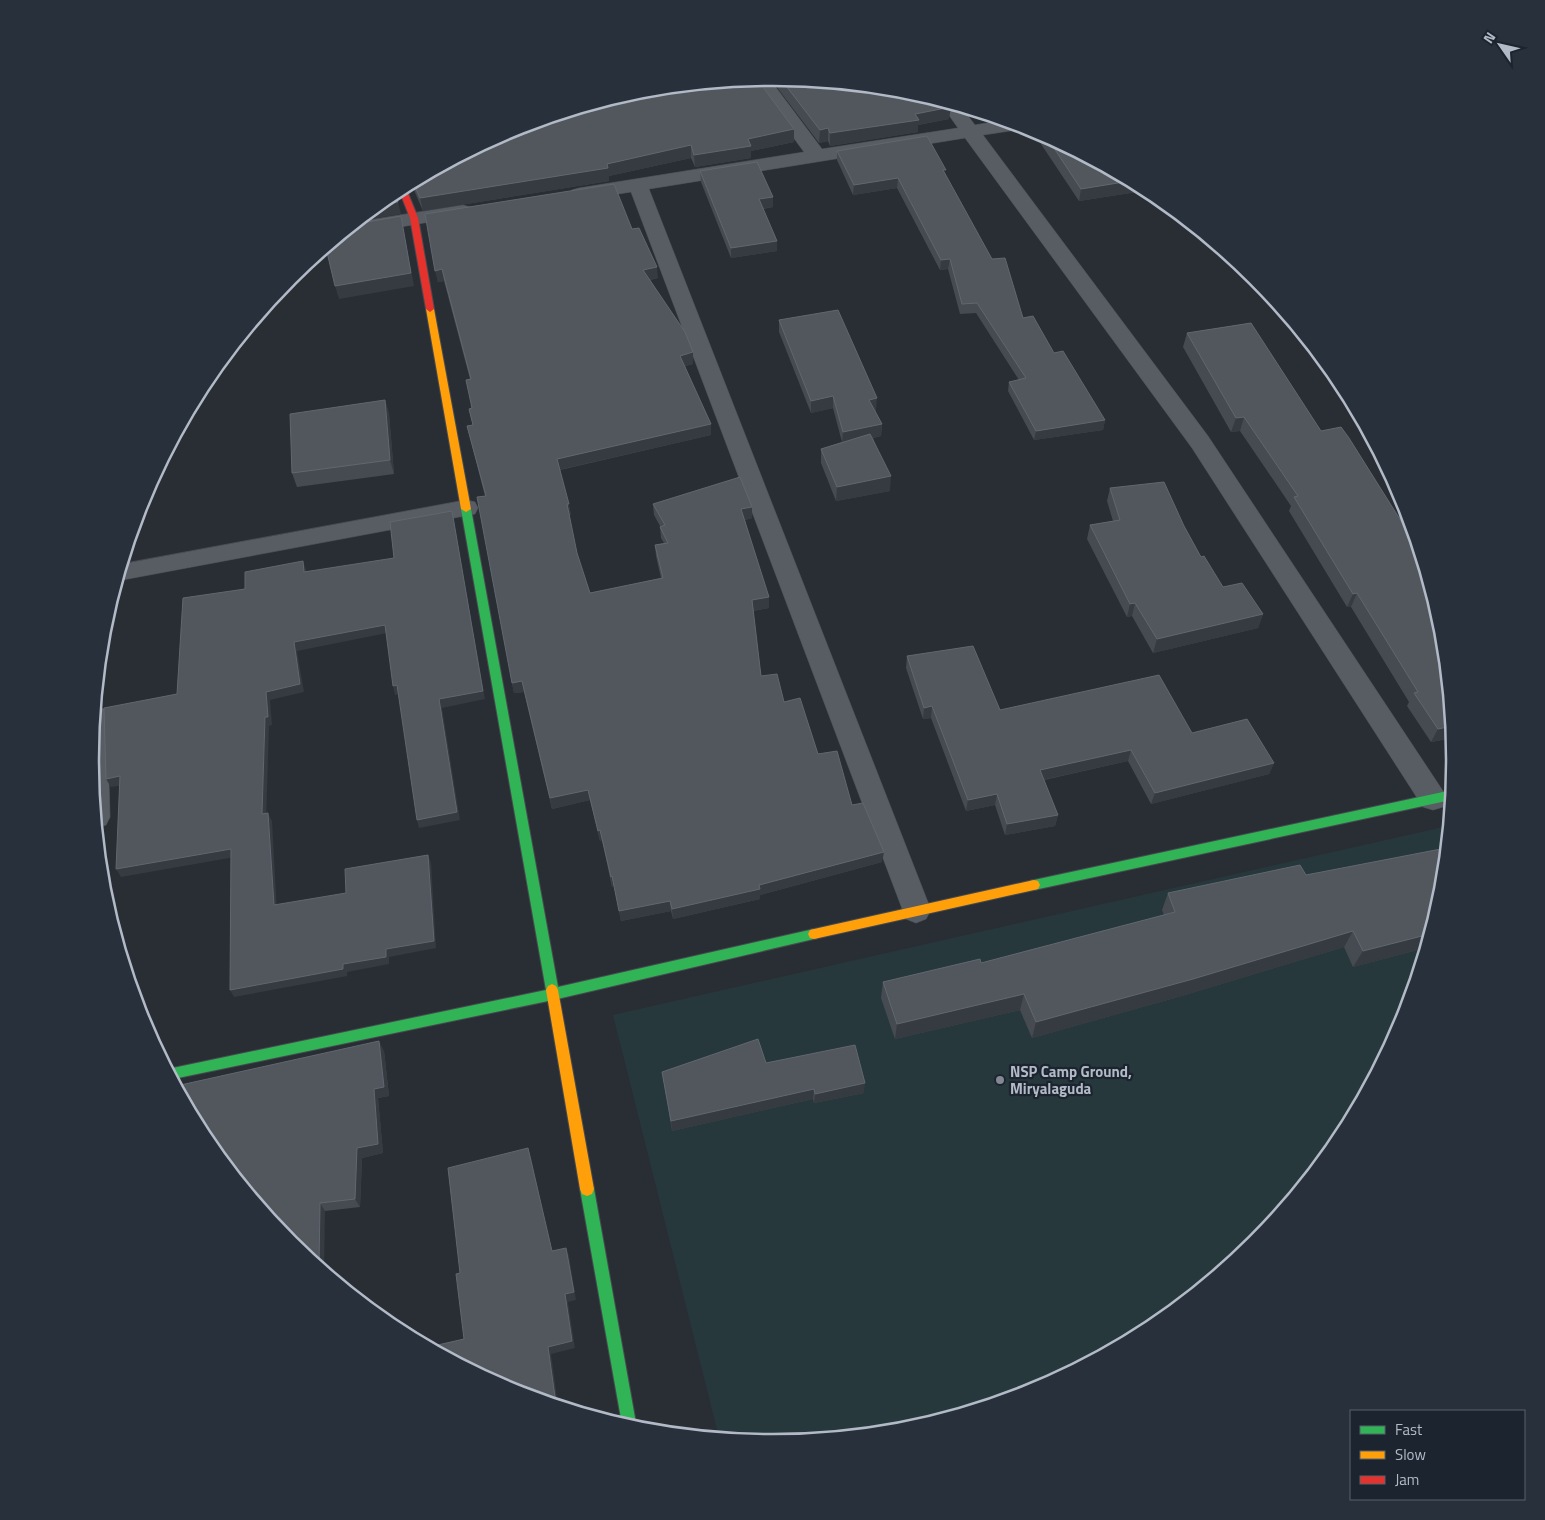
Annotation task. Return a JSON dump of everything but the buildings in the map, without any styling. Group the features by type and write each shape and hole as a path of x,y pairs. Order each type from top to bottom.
{"street":[{"path":"765,86 816,155"},
{"path":"176,1073 553,994 916,910 1442,797 1200,442 956,112"},
{"path":"560,196 1000,126"},
{"path":"638,185 916,910"},
{"path":"405,196 414,218 628,1418"},
{"path":"358,228 482,208"},
{"path":"126,572 466,508"}],"shaded area":[{"name":"NSP Camp Ground, Miryalaguda","path":"1442,827 1433,891 1423,934 1395,1018 1377,1058 1333,1134 1279,1204 1217,1267 1183,1295 1109,1343 1070,1364 989,1398 947,1411 904,1421 817,1432 772,1434 717,1431 613,1015"}],"traffic: fast":[{"path":"466,509 552,990"},
{"path":"1034,885 1445,796"},
{"path":"176,1073 553,994 814,934"},
{"path":"587,1189 628,1418"}],"traffic: slow":[{"path":"430,309 466,509"},
{"path":"814,934 1034,885"},
{"path":"552,990 587,1189"}],"traffic: jam":[{"path":"405,196 414,218 430,309"}],"place":[{"name":"NSP Camp Ground, Miryalaguda","path":"1000,1080"}]}
